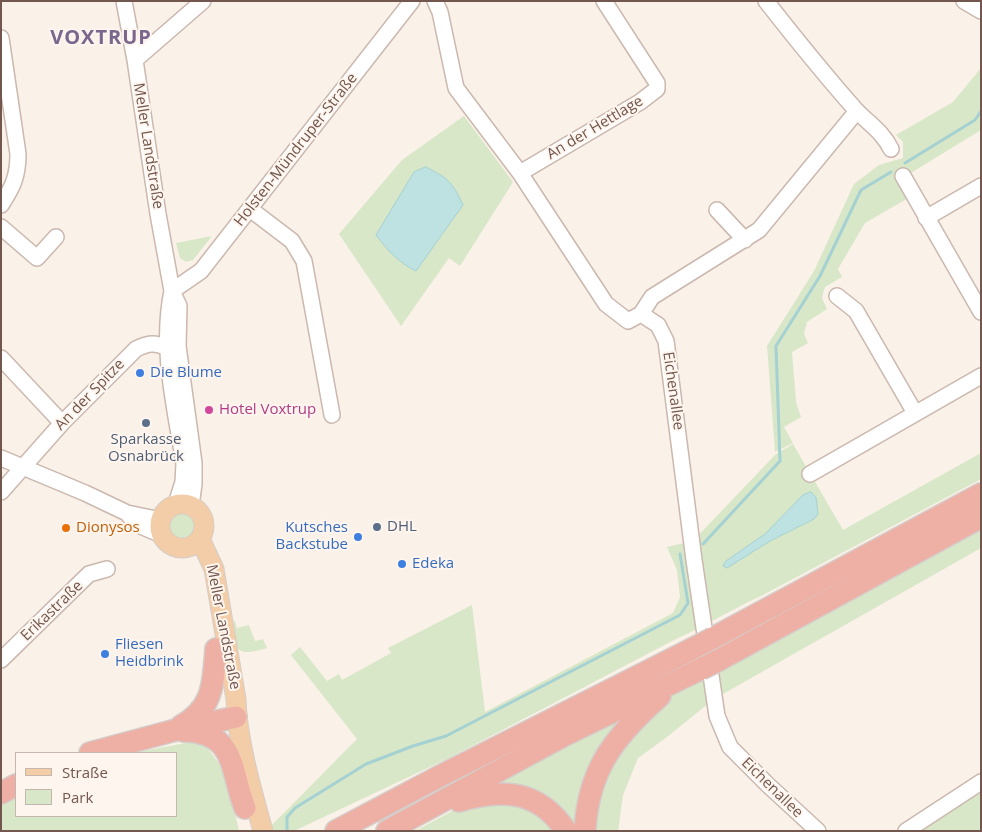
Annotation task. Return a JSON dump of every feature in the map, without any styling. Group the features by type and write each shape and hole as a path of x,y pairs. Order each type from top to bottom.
{"highway":[{"path":"336,831 442,775 694,648 981,494"},
{"path":"387,831 567,734 703,668 981,517"},
{"path":"172,731 192,720 207,703 214,678 216,649"},
{"path":"585,831 592,784 604,757 623,732 642,712 703,668"},
{"path":"94,752 172,731 231,718"},
{"path":"172,731 201,733 220,742 227,750 245,808"},
{"path":"1,793 15,786"},
{"path":"420,813 474,796 496,793 514,794 532,800 545,808 560,821 566,831"}],"main road":[{"path":"184,505 197,509 204,520 203,533 195,543 182,548 170,545 161,527 169,508 184,505"},
{"name":"Meller Landstraße","path":"195,543 194,551 206,575 216,649 231,718"},
{"name":"Meller Landstraße","path":"195,543 211,560 218,589 236,699 231,718"},
{"path":"231,718 245,808 251,831"},
{"path":"231,718 263,831"}],"street":[{"name":"Meller Landstraße","path":"124,1 135,60 158,214 172,291 179,306 178,346 194,463 194,484 184,505"},
{"path":"135,60 203,1"},
{"name":"Holsten-Mündruper-Straße","path":"172,291 201,272 412,1"},
{"path":"435,1 440,12 456,88 520,173 606,304 628,321 641,314 652,298 759,230 857,112"},
{"name":"An der Hettlage","path":"520,173 640,102 657,89 657,83 604,1"},
{"path":"766,1 857,112 886,138 891,149"},
{"path":"964,1 981,11"},
{"path":"1,38 18,154 18,171 12,189 1,205"},
{"path":"903,176 981,312"},
{"path":"926,218 981,186"},
{"path":"250,209 292,241 304,261 332,415"},
{"path":"718,210 745,240"},
{"path":"1,227 37,258 56,237"},
{"name":"Meller Landstraße","path":"172,291 168,307 167,348 184,464 184,505"},
{"path":"837,296 856,311 915,413"},
{"name":"Eichenallee","path":"641,314 658,325 666,341 717,716 730,747 818,831"},
{"name":"An der Spitze","path":"1,492 62,423 136,349 147,344 158,344 167,348"},
{"path":"1,358 62,423"},
{"path":"810,474 981,376"},
{"path":"1,458 161,527"},
{"name":"Erikastraße","path":"1,660 89,574 107,569"},
{"path":"906,831 981,782"}],"green space":[{"path":"981,68 981,130 901,179 910,197 865,223 838,269 842,277 825,287 822,298 827,309 807,322 804,334 808,343 792,352 796,402 801,417 784,427 793,443 775,452 767,346 814,271 854,184 879,165 903,158 903,142 896,135 953,102"},
{"path":"464,116 513,182 460,266 449,258 401,326 339,234 402,160"},
{"path":"212,236 193,260 186,262 180,258 176,243"},
{"path":"793,444 843,530 981,453 981,479 449,758 294,831 271,831 270,827 357,739 291,655 300,647 327,681 339,674 342,680 391,653 388,648 472,605 485,712 673,613 680,597 677,570 667,547 693,541 775,455"},
{"path":"182,511 192,516 197,526 192,536 182,541 172,536 167,526 172,516"},
{"path":"981,527 981,548 714,699 638,758 623,795 618,831 589,831 606,759 645,715 673,695 713,675"},
{"path":"234,621 237,628 249,625 255,641 263,639 267,648 248,652 239,649 236,645"},
{"path":"630,714 579,831 485,788"},
{"path":"202,740 227,775 239,831 1,831 1,800 15,793 15,817 178,817 178,752 137,752"},
{"path":"976,784 981,792 981,831 906,831"},
{"path":"519,799 562,831 415,831 473,800"}],"water":[{"path":"426,167 440,174 449,182 463,205 416,271 394,256 376,235 414,172"},
{"path":"811,492 816,497 818,514 814,519 770,541 727,568 723,566 726,561 765,534 803,495"}],"waterway":[{"path":"905,163 975,120 981,111"},
{"path":"703,544 780,461 776,346 820,276 861,190 891,172"},
{"path":"287,831 287,817 295,808 366,764 446,736 680,615 688,603 680,554"}],"place":[{"name":"Die Blume","path":"140,373"},
{"name":"Hotel Voxtrup","path":"209,410"},
{"name":"Sparkasse Osnabrück","path":"146,423"},
{"name":"DHL","path":"377,527"},
{"name":"Dionysos","path":"66,528"},
{"name":"Kutsches Backstube","path":"358,537"},
{"name":"Edeka","path":"402,564"},
{"name":"Fliesen Heidbrink","path":"105,654"}],"district":[{"name":"VOXTRUP","path":"101,38"}]}
